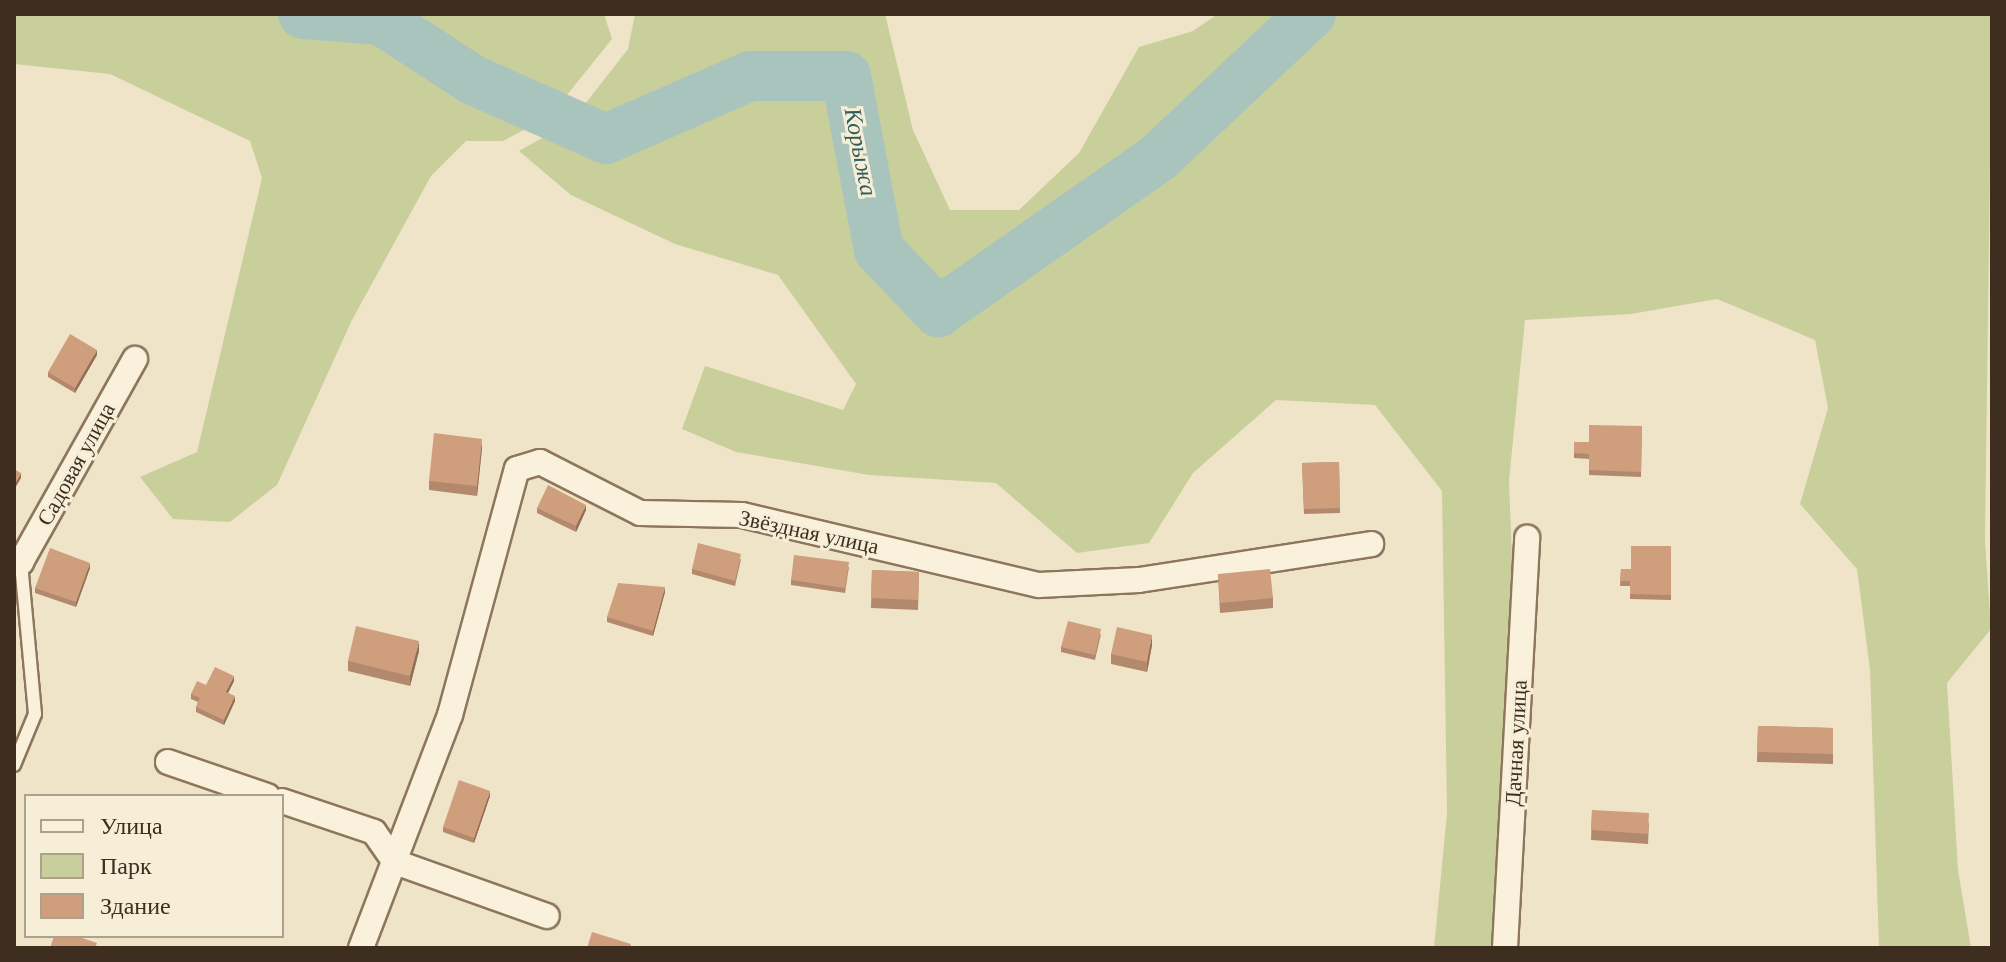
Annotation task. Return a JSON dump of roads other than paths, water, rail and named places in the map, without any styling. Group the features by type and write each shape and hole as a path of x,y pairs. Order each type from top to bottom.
{"street":[{"name":"Садовая улица","path":"18,560 135,359"},
{"name":"Звёздная улица","path":"361,948 450,715 517,469 540,462 640,513 742,515 1039,585 1139,580 1371,544"},
{"name":"Дачная улица","path":"1505,948 1527,538"},
{"path":"168,762 261,794"},
{"path":"284,802 374,832 395,862 547,916"}],"lane":[{"path":"14,765 35,714 18,560"}],"waterway":[{"name":"Корыжа","path":"303,14 381,20 473,80 606,139 750,76 846,76 879,250 938,312 1159,157 1311,14"}]}
